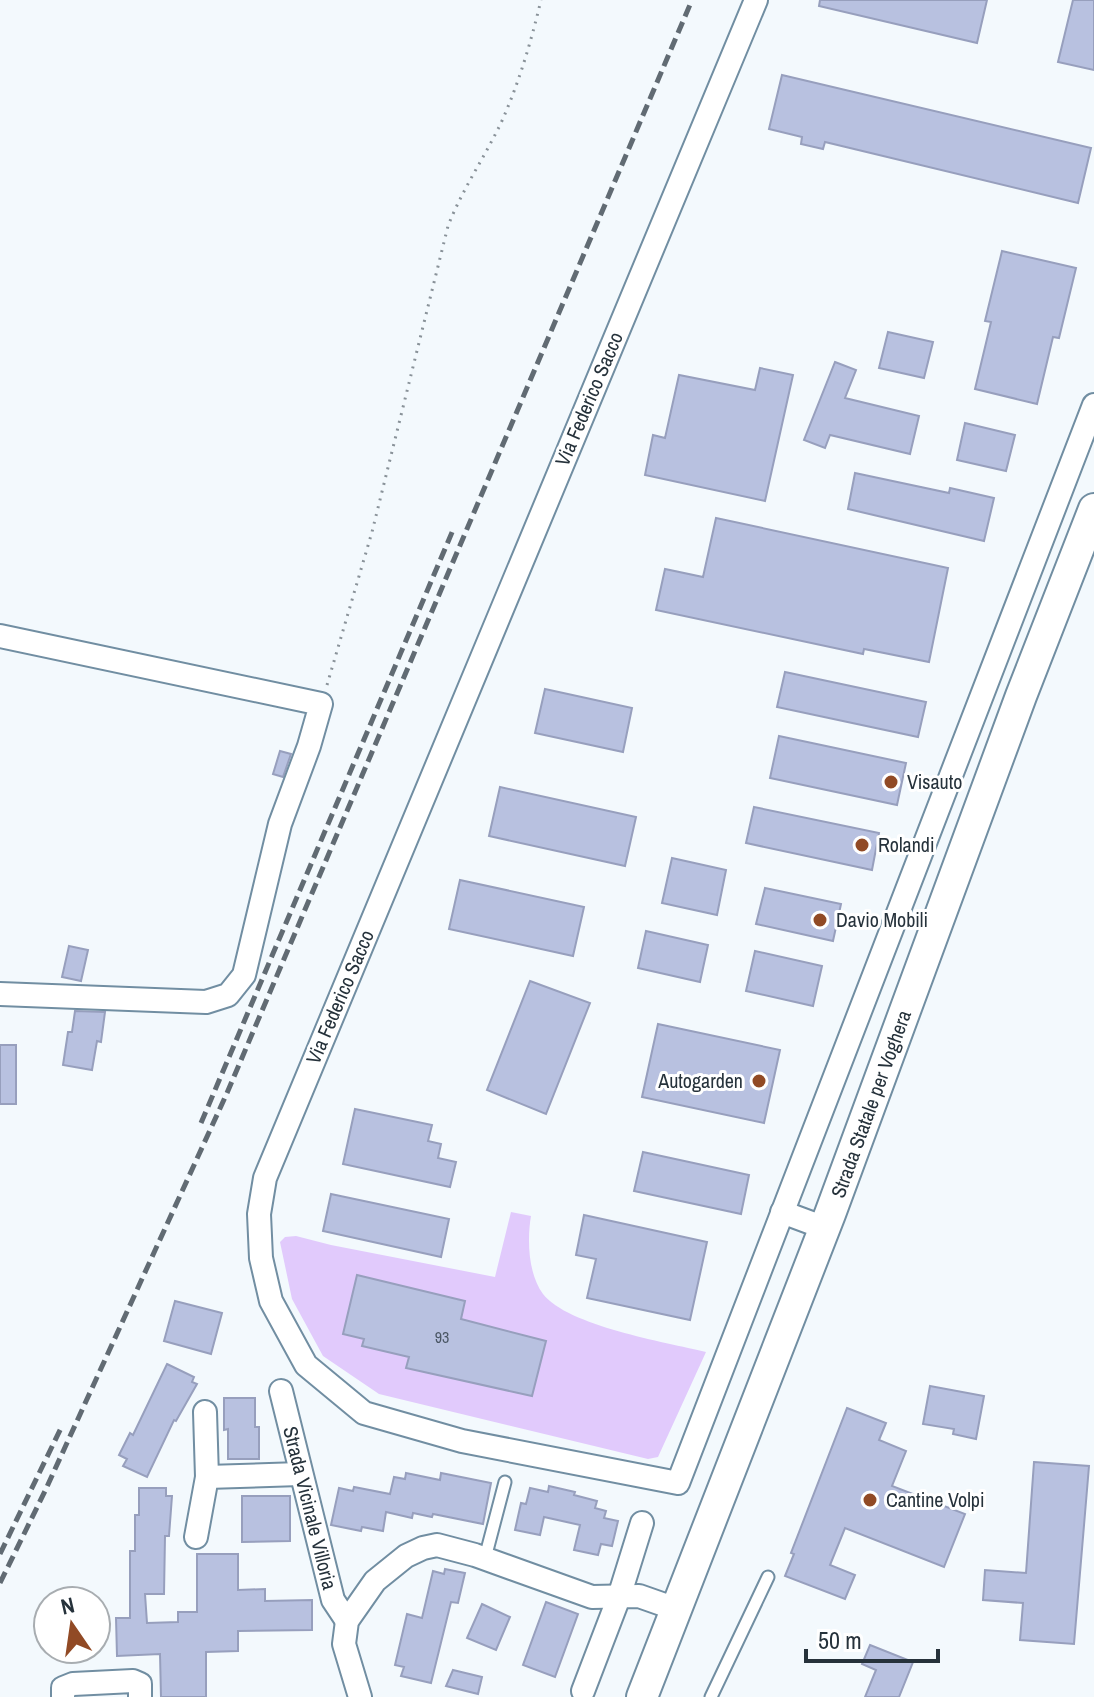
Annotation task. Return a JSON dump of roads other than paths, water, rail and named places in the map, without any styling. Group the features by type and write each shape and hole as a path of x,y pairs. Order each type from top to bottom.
{"main road":[{"name":"Strada Statale per Voghera","path":"642,1697 825,1228 1021,696 1094,509"}],"street":[{"name":"Via Federico Sacco","path":"756,0 265,1178 259,1214 261,1258 271,1301 306,1365 364,1413 462,1441 678,1483 1089,434 1094,405"},
{"path":"0,636 321,704 276,838 247,964 234,990 206,1002 0,994"},
{"path":"782,1212 825,1228"},
{"name":"Strada Vicinale Villoria","path":"281,1391 333,1600 347,1621"},
{"path":"196,1537 207,1477 205,1412"},
{"path":"207,1477 300,1474"},
{"path":"583,1691 619,1597 642,1523"},
{"name":"Strada Vicinale Villoria","path":"360,1697 344,1644 347,1621 375,1581 406,1556 423,1548 437,1545 485,1558 592,1597 639,1596 676,1609"},
{"path":"63,1697 63,1688 73,1684 133,1681 140,1684 140,1697"}],"lane":[{"path":"485,1558 505,1482"},
{"path":"711,1697 768,1577"}],"railway":[{"path":"0,1583 227,1093 692,0"},
{"path":"201,1123 453,530"},
{"path":"0,1554 61,1428"}],"place":[{"name":"Visauto","path":"891,782"},
{"name":"Rolandi","path":"862,845"},
{"name":"Davio Mobili","path":"820,920"},
{"name":"Autogarden","path":"759,1081"},
{"name":"Cantine Volpi","path":"870,1500"}]}
